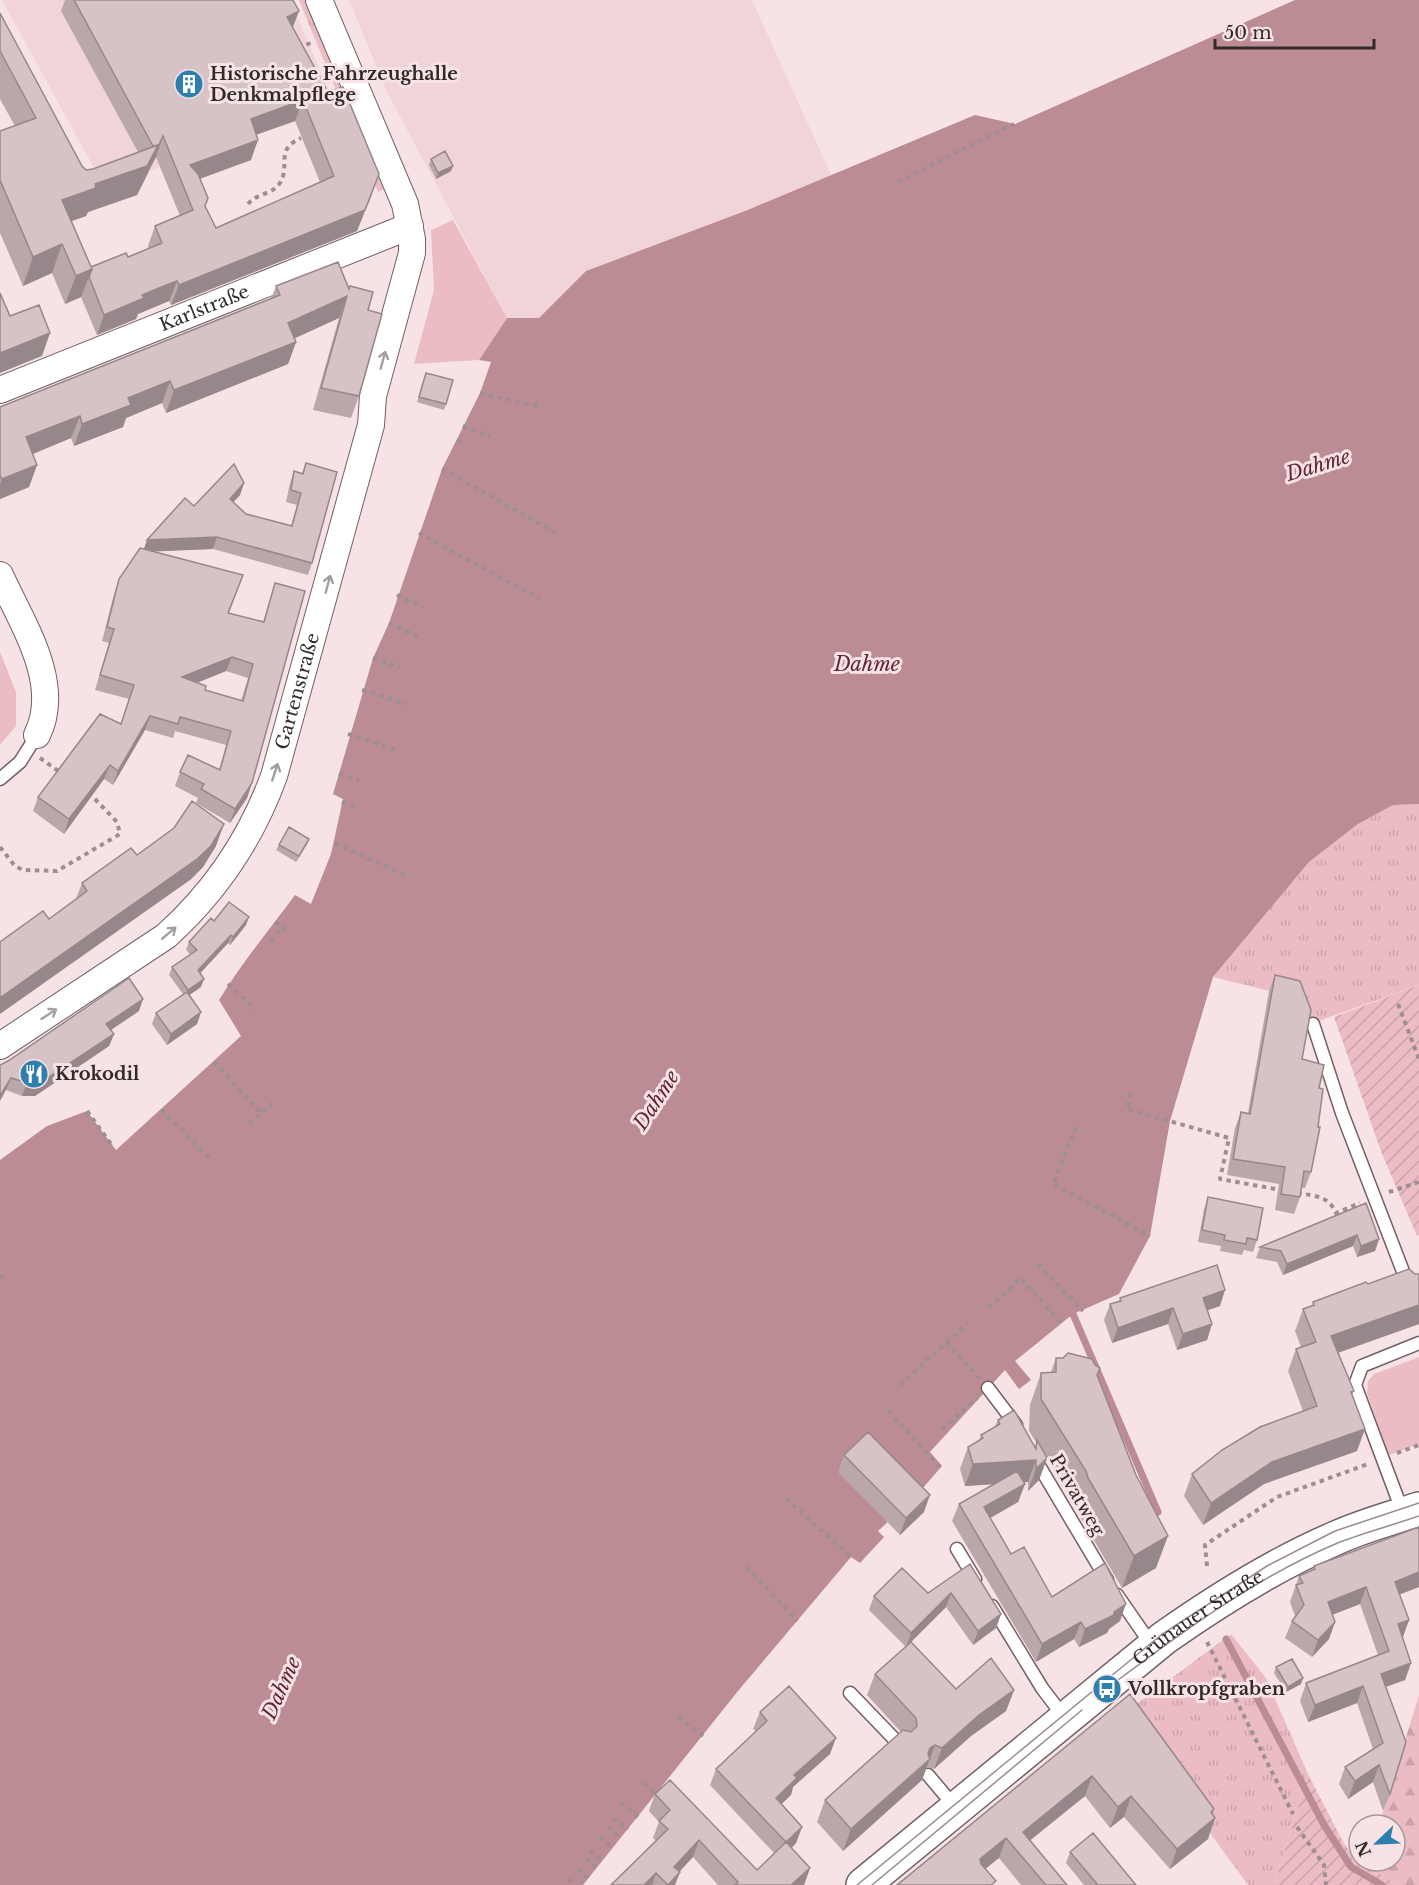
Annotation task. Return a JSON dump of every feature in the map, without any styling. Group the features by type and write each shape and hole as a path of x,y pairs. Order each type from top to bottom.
{"main road":[{"name":"Grünauer Straße","path":"863,1885 1066,1719 1143,1634 1198,1615 1268,1572 1337,1537 1411,1512"}],"street":[{"name":"Gartenstraße","path":"0,1046 166,936 207,895 252,830 274,776 371,425 373,396 412,253 410,226 405,204 320,0"},
{"name":"Karlstraße","path":"0,390 410,226"},
{"path":"0,575 39,662 45,686 47,705 33,743"}],"lane":[{"path":"0,779 33,743"},
{"path":"1313,1024 1342,1113 1409,1288"},
{"path":"1411,1512 1383,1458 1355,1385 1362,1366 1419,1343"},
{"name":"Privatweg","path":"988,1388 1027,1445 1143,1634"},
{"path":"957,1549 1042,1688 1066,1719"},
{"path":"850,1693 901,1746"},
{"path":"928,1775 956,1808"}],"path":[{"path":"310,32 319,53"},
{"path":"287,52 314,42"},
{"path":"898,182 1014,124"},
{"path":"248,204 256,197 271,192 281,182 286,149 292,142 301,138"},
{"path":"480,393 538,406"},
{"path":"464,426 490,436"},
{"path":"457,440 466,443"},
{"path":"442,469 560,535"},
{"path":"419,533 540,599"},
{"path":"397,595 423,607"},
{"path":"389,623 421,638"},
{"path":"373,658 400,667"},
{"path":"362,690 407,704"},
{"path":"348,734 396,750"},
{"path":"33,743 62,773"},
{"path":"339,774 359,781"},
{"path":"0,847 15,866 23,870 57,870 120,834 117,822 92,796"},
{"path":"342,802 358,808"},
{"path":"335,843 409,877"},
{"path":"275,922 287,931"},
{"path":"271,941 282,927"},
{"path":"228,984 256,1009"},
{"path":"1398,1004 1419,1059"},
{"path":"214,1062 261,1113"},
{"path":"1131,1093 1127,1109 1229,1138 1226,1167 1221,1179 1285,1191 1286,1185"},
{"path":"249,1124 273,1103"},
{"path":"87,1110 111,1144"},
{"path":"161,1110 210,1158"},
{"path":"1076,1127 1053,1184 1150,1236"},
{"path":"1335,1213 1419,1182"},
{"path":"1292,1201 1293,1192 1322,1197 1331,1202 1340,1224"},
{"path":"1038,1264 1083,1311"},
{"path":"989,1308 1021,1278 1061,1323"},
{"path":"900,1385 968,1323"},
{"path":"942,1429 988,1388 947,1342"},
{"path":"888,1411 940,1467"},
{"path":"1206,1566 1205,1545 1277,1497 1419,1445"},
{"path":"786,1499 851,1557"},
{"path":"747,1567 797,1621"},
{"path":"1206,1642 1293,1815"},
{"path":"678,1718 703,1736"},
{"path":"644,1782 656,1795"},
{"path":"621,1803 638,1817"},
{"path":"613,1818 628,1828"},
{"path":"608,1827 621,1838"},
{"path":"1297,1827 1324,1865 1326,1885"},
{"path":"600,1837 613,1848"},
{"path":"590,1851 602,1861"},
{"path":"586,1858 597,1868"},
{"path":"578,1869 588,1879"},
{"path":"569,1879 575,1885"}],"shaded area":[{"name":"Historische Fahrzeughalle Denkmalpflege","path":"2,0 290,0 336,108 104,186"},
{"path":"349,0 752,0 831,175 745,211 586,271 539,318 507,318 386,90"}],"green space":[{"path":"299,0 319,0 385,189 378,192"},
{"path":"453,220 507,318 479,360 414,364 434,290 431,230"},
{"path":"0,652 16,692 16,726 0,745"},
{"path":"1419,804 1419,985 1305,1026 1294,997 1213,977 1309,862 1358,824 1393,805"},
{"path":"1419,985 1419,1235 1417,1236 1382,1154 1334,1017"},
{"path":"1419,1357 1419,1444 1389,1455 1367,1393 1368,1381 1374,1374"},
{"path":"1231,1634 1266,1678 1308,1774 1274,1885 1248,1885 1123,1714"},
{"path":"1419,1695 1419,1885 1398,1885 1377,1873 1407,1873 1407,1813 1383,1813"},
{"path":"1308,1774 1347,1848 1347,1873 1378,1873 1398,1885 1274,1885"}],"water":[{"name":"Dahme","path":"1295,0 1419,0 1419,804 1393,805 1358,824 1309,862 1213,977 1170,1121 1150,1236 1119,1294 1073,1314 1015,1361 1031,1380 1019,1389 1005,1370 930,1452 942,1466 916,1496 878,1531 884,1537 860,1563 851,1557 738,1691 583,1885 0,1885 0,1160 47,1126 87,1111 116,1150 241,1036 219,1000 295,895 311,904 331,854 343,799 333,794 373,658 389,623 442,469 480,393 491,362 479,360 507,318 539,318 586,271 745,211 975,115 1015,124"}],"building":[{"path":"74,0 293,0 299,11 287,17 328,92 343,87 379,174 365,210 179,285 177,281 159,288 142,295 144,298 104,315 89,277 91,267 126,253 128,257 162,243 155,226 193,210 163,136 156,151 158,145 153,146","holes":["303,100 334,176 216,228 205,206 208,198 198,174 190,165 258,140 251,119"]},
{"path":"0,13 86,170 158,145 147,166 95,184 96,188 62,200 92,269 76,276 62,244 33,257 0,180 0,131 36,118 0,51"},
{"path":"445,151 453,166 438,173 431,159"},
{"path":"338,262 349,289 350,286 373,292 368,310 382,314 359,396 321,388 347,296 288,323 296,342 174,390 170,381 128,398 131,405 82,424 80,416 26,437 37,465 2,479 0,475 0,407 280,295 276,286"},
{"path":"0,293 10,316 39,305 50,333 0,353"},
{"path":"426,373 453,380 446,404 419,397"},
{"path":"306,463 337,472 312,563 217,537 147,540 185,498 194,506 234,464 244,483 230,499 246,514 292,526 301,493 291,490 294,471 303,474"},
{"path":"140,548 243,575 228,613 264,622 275,583 305,591 252,783 235,809 201,789 204,784 180,772 188,755 220,770 231,731 180,717 178,724 150,716 118,771 110,765 69,819 38,797 100,714 121,724 134,685 100,675 114,629 107,627 119,579","holes":["232,657 253,664 243,701 205,690 206,686 182,677"]},
{"path":"192,801 224,824 211,846 197,859 0,998 0,942 43,911 49,919 87,891 82,883 131,848 137,855 174,828"},
{"path":"289,827 309,839 299,856 279,845"},
{"path":"229,902 249,917 233,937 231,935 198,970 204,979 188,990 172,967 197,950 189,942 211,918 214,921"},
{"path":"1275,975 1300,981 1311,1010 1302,1059 1324,1065 1319,1088 1323,1089 1318,1127 1320,1127 1311,1172 1304,1171 1300,1197 1281,1194 1285,1167 1233,1159 1241,1112 1250,1114"},
{"path":"129,978 143,999 106,1024 114,1034 40,1083 27,1083 11,1078 0,1096 0,1065"},
{"path":"187,992 201,1012 171,1034 156,1013"},
{"path":"1208,1197 1263,1208 1257,1240 1247,1238 1246,1244 1224,1240 1225,1235 1202,1230"},
{"path":"1366,1203 1379,1239 1361,1246 1357,1235 1287,1264 1281,1251 1260,1247"},
{"path":"1217,1265 1225,1290 1203,1298 1212,1324 1183,1334 1173,1308 1118,1328 1110,1304 1121,1301 1120,1298"},
{"path":"1409,1269 1419,1274 1419,1305 1331,1336 1354,1391 1351,1392 1365,1429 1272,1462 1211,1503 1192,1474 1222,1450 1260,1427 1317,1406 1296,1349 1316,1342 1303,1309 1314,1305 1313,1302 1366,1282 1368,1284"},
{"path":"1068,1353 1092,1359 1100,1368 1097,1375 1136,1475 1168,1536 1134,1556 1086,1471 1041,1399 1041,1373 1056,1372 1056,1358 1063,1358"},
{"path":"1014,1410 1036,1449 1037,1440 1047,1458 1036,1469 1036,1460 973,1464 968,1447 983,1438 981,1435 1000,1424 998,1420"},
{"path":"868,1432 930,1495 906,1518 844,1455"},
{"path":"1017,1471 1025,1484 984,1507 1011,1554 1024,1547 1052,1597 1105,1563 1126,1604 1114,1612 1114,1615 1085,1629 1081,1622 1042,1644 959,1504"},
{"path":"1419,1527 1419,1572 1395,1582 1409,1620 1398,1624 1411,1663 1381,1674 1406,1742 1390,1794 1379,1765 1355,1781 1345,1767 1383,1743 1363,1686 1315,1705 1306,1683 1389,1651 1366,1587 1328,1602 1335,1622 1318,1640 1292,1621 1304,1605 1296,1585 1303,1583 1299,1576 1315,1569 1314,1566"},
{"path":"970,1564 1001,1614 978,1631 951,1593 911,1633 874,1596 902,1568 928,1593"},
{"path":"911,1642 956,1689 991,1658 1014,1690 979,1715 942,1748 935,1745 930,1748 928,1754 930,1759 851,1829 825,1800 903,1730 911,1732 917,1726 916,1718 875,1674"},
{"path":"1292,1659 1303,1678 1288,1687 1276,1667"},
{"path":"789,1686 836,1738 794,1775 797,1778 776,1798 802,1827 786,1842 716,1769 767,1721 760,1712"},
{"path":"1130,1694 1214,1809 1211,1812 1215,1818 1177,1849 1131,1796 1118,1807 1092,1776 1023,1832 1067,1885 1046,1885 1006,1838 980,1859 981,1864 996,1881 991,1885 897,1885"},
{"path":"670,1780 757,1870 786,1842 810,1868 791,1885 735,1885 738,1882 699,1840 674,1867 680,1872 668,1885 656,1873 644,1885 611,1885 668,1829 659,1821 670,1810 655,1794"},
{"path":"1093,1833 1136,1885 1098,1885 1070,1852"}],"waterway":[{"name":"Vollkropfgraben","path":"1068,1309 1073,1314 1158,1512"},
{"name":"Vollkropfgraben","path":"1226,1639 1324,1825 1351,1867 1382,1885"}],"tram line":[{"path":"857,1885 1161,1635 1267,1566 1335,1531 1419,1503"},
{"path":"1114,1683 1223,1605 1280,1571 1340,1542 1419,1516"},
{"path":"872,1885 1082,1710"}],"place":[{"name":"Historische Fahrzeughalle Denkmalpflege","path":"189,84"},
{"name":"Krokodil","path":"34,1074"},
{"name":"Vollkropfgraben","path":"1107,1689"}]}
